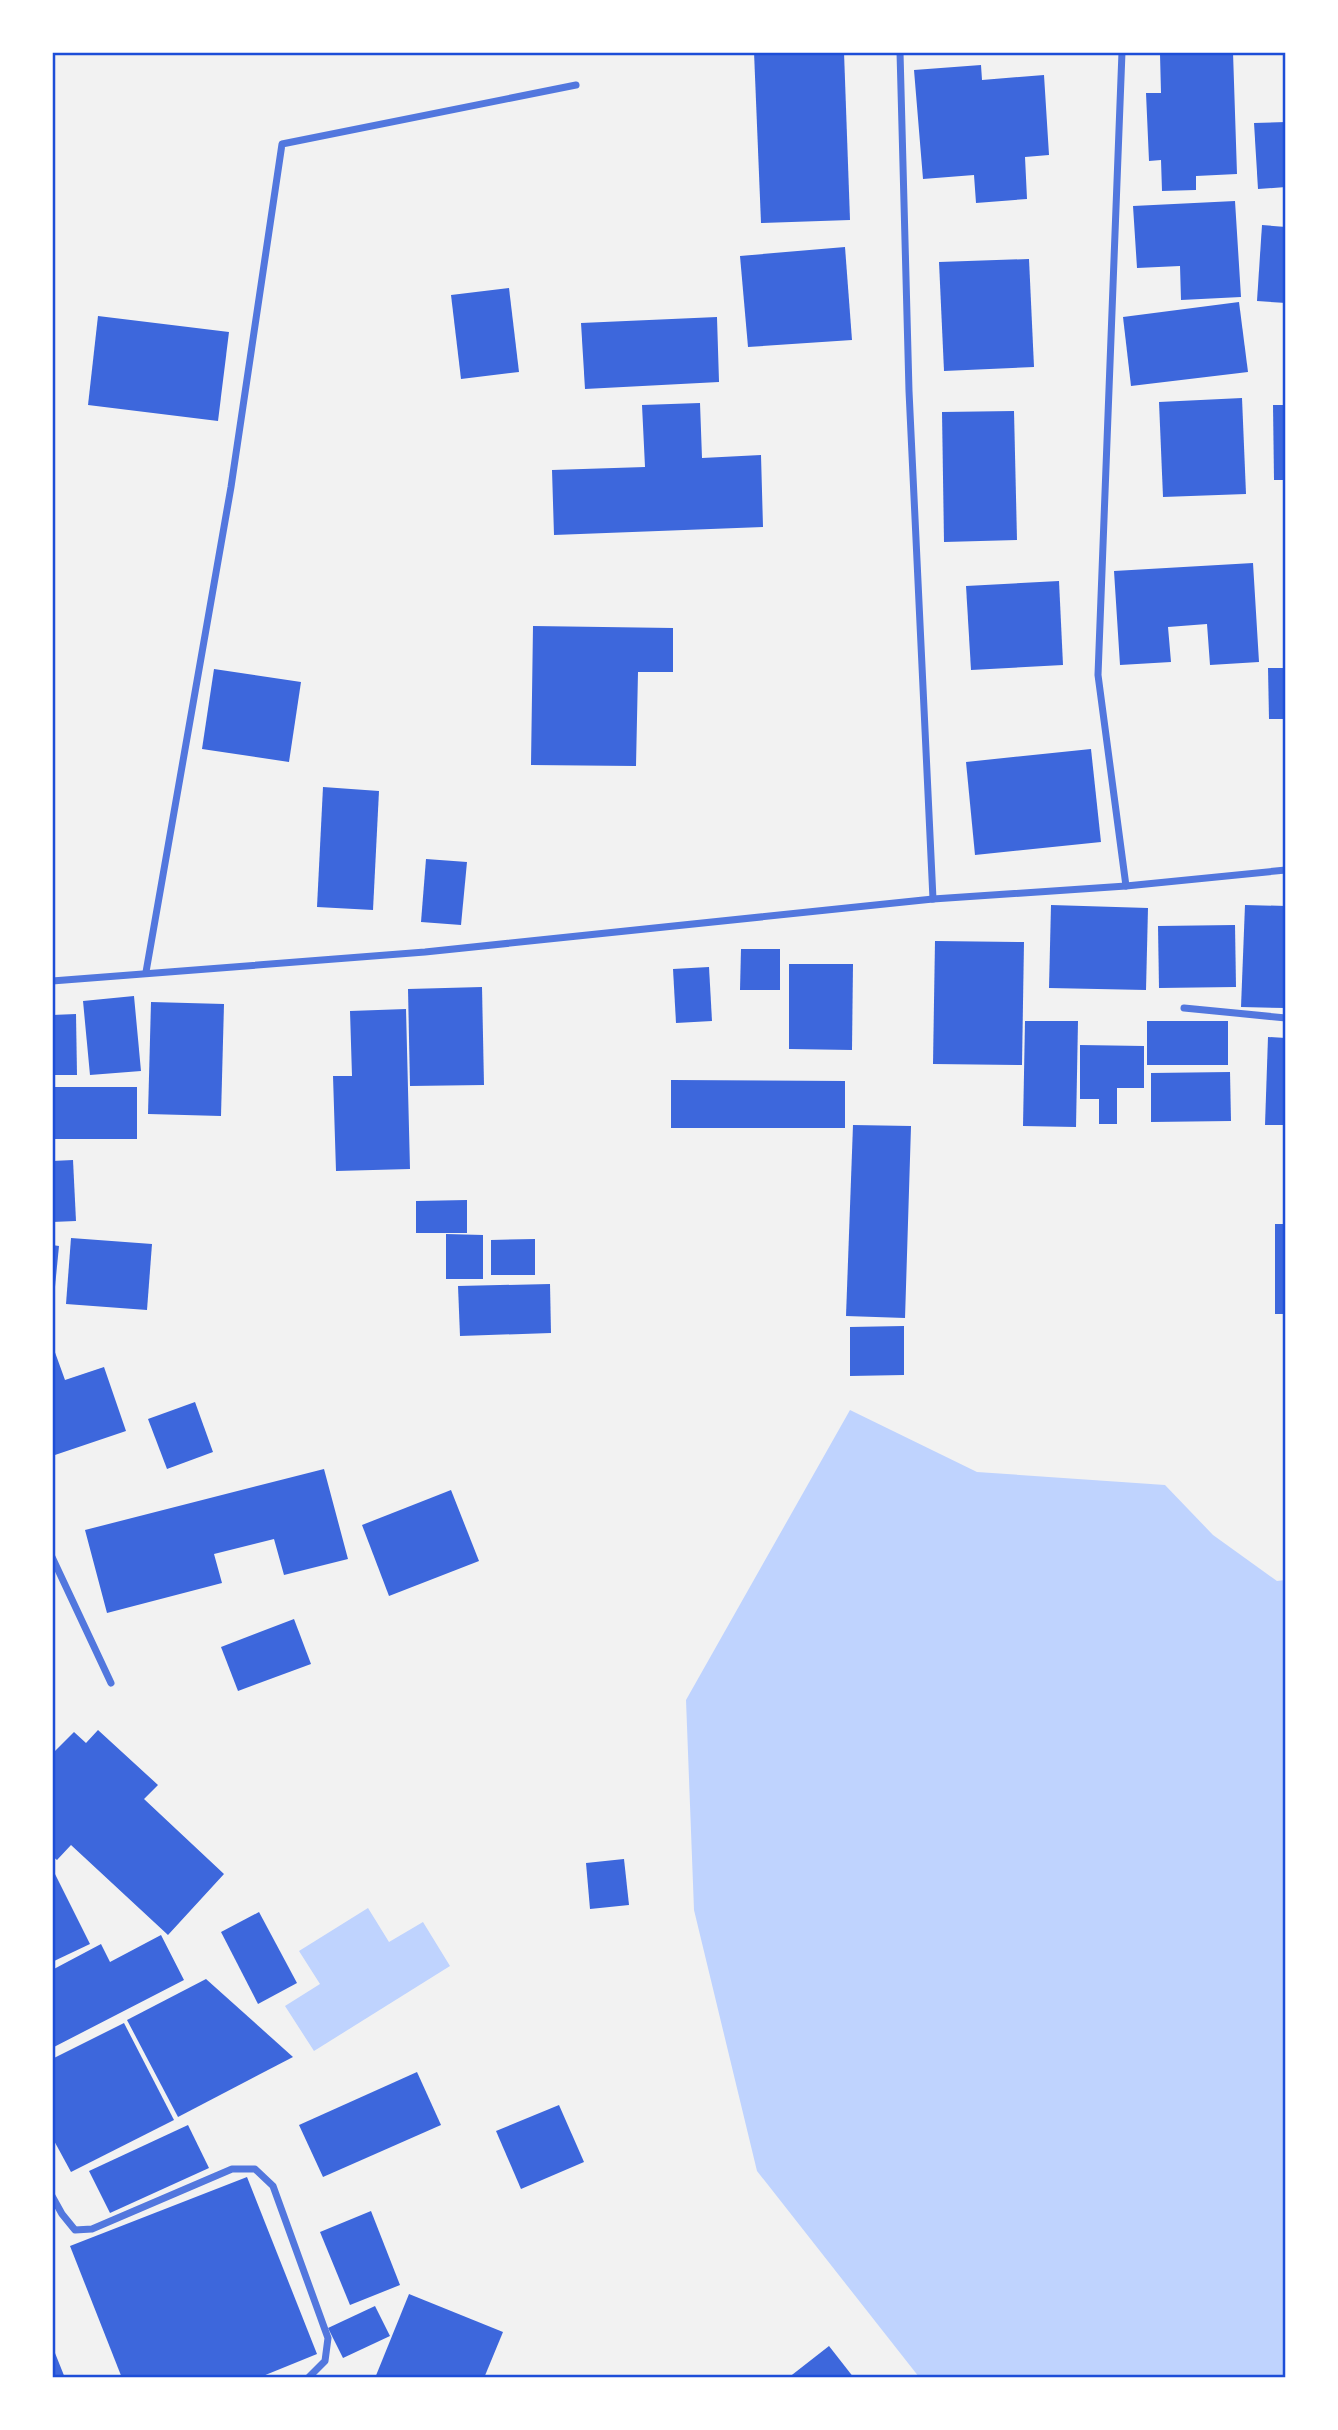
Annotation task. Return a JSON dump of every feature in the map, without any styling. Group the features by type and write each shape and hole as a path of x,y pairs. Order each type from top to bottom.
{"street":[{"path":"900,52 910,405 933,898"},
{"path":"1122,52 1098,675 1126,886"},
{"path":"146,972 230,487 282,144 576,85"},
{"path":"52,981 425,952 933,898 1126,886 1286,870"},
{"path":"1184,1008 1286,1018"},
{"path":"52,1557 111,1683"},
{"path":"52,2196 75,2230 93,2229 232,2169 255,2169 272,2186 328,2338 325,2361 308,2378"}],"water":[{"path":"850,1410 977,1472 1165,1485 1213,1535 1277,1581 1285,1580 1285,2377 919,2377 757,2171 694,1910 686,1700"},
{"path":"368,1908 389,1942 423,1922 450,1966 314,2051 285,2006 320,1984 299,1951"}],"building":[{"path":"754,52 844,52 850,220 761,223"},
{"path":"1233,52 1237,174 1196,176 1196,190 1162,191 1161,160 1149,161 1146,93 1161,93 1160,54"},
{"path":"981,65 982,80 1044,75 1049,155 1025,157 1027,199 976,203 974,175 923,179 914,70"},
{"path":"1286,122 1286,187 1258,189 1254,123"},
{"path":"1235,201 1241,297 1181,300 1180,266 1137,268 1133,206"},
{"path":"1262,225 1286,227 1286,303 1257,301"},
{"path":"845,247 852,340 748,347 740,256"},
{"path":"1029,259 1034,367 944,371 939,262"},
{"path":"509,288 519,372 461,379 451,295"},
{"path":"1239,302 1248,372 1131,386 1123,317"},
{"path":"98,316 229,332 218,421 88,405"},
{"path":"717,317 719,382 585,389 581,323"},
{"path":"1242,398 1246,494 1163,497 1159,402"},
{"path":"700,403 702,458 761,455 763,527 554,535 552,470 645,467 642,405"},
{"path":"1273,405 1286,405 1286,480 1274,480"},
{"path":"1014,411 1017,540 944,542 942,412"},
{"path":"1253,563 1259,662 1210,665 1207,624 1168,627 1171,662 1120,665 1114,571"},
{"path":"1059,581 1063,665 971,670 966,586"},
{"path":"533,626 673,628 673,672 638,672 636,766 531,765"},
{"path":"1268,668 1286,668 1286,719 1269,719"},
{"path":"214,669 301,682 289,762 202,749"},
{"path":"1091,749 1101,842 975,855 966,762"},
{"path":"323,787 379,791 373,910 317,907"},
{"path":"426,859 467,862 461,925 421,922"},
{"path":"1051,905 1148,908 1146,990 1049,988"},
{"path":"1245,905 1286,906 1286,1008 1241,1007"},
{"path":"1235,925 1236,987 1159,988 1158,926"},
{"path":"935,941 1024,942 1022,1065 933,1064"},
{"path":"741,949 780,949 780,990 740,990"},
{"path":"789,964 853,964 852,1050 789,1049"},
{"path":"709,967 712,1021 676,1023 673,969"},
{"path":"482,987 484,1085 410,1086 408,989"},
{"path":"134,996 141,1071 90,1075 83,1001"},
{"path":"151,1002 224,1004 221,1116 148,1114"},
{"path":"406,1009 410,1169 336,1171 333,1076 352,1076 350,1011"},
{"path":"76,1014 77,1075 52,1075 52,1015"},
{"path":"1025,1021 1078,1021 1076,1127 1023,1126"},
{"path":"1147,1021 1228,1021 1228,1065 1147,1065"},
{"path":"1268,1037 1286,1038 1286,1125 1265,1125"},
{"path":"1080,1045 1144,1046 1144,1088 1117,1088 1117,1124 1099,1124 1099,1099 1080,1099"},
{"path":"1230,1072 1231,1121 1151,1122 1151,1073"},
{"path":"671,1080 845,1081 845,1128 671,1128"},
{"path":"52,1087 137,1087 137,1139 52,1139"},
{"path":"853,1125 911,1126 905,1318 846,1316"},
{"path":"73,1160 76,1221 52,1222 52,1161"},
{"path":"467,1200 467,1233 416,1233 416,1201"},
{"path":"1275,1224 1286,1224 1286,1314 1275,1314"},
{"path":"446,1234 483,1235 483,1279 446,1279"},
{"path":"71,1238 152,1244 147,1310 66,1304"},
{"path":"535,1239 535,1275 491,1275 491,1240"},
{"path":"52,1245 59,1246 54,1297 52,1297"},
{"path":"550,1284 551,1333 460,1336 458,1286"},
{"path":"904,1326 904,1375 850,1376 850,1327"},
{"path":"52,1344 65,1380 104,1367 126,1431 52,1456"},
{"path":"195,1402 213,1452 167,1469 148,1419"},
{"path":"324,1469 348,1559 284,1575 274,1539 214,1554 222,1583 107,1613 85,1530"},
{"path":"451,1490 479,1561 389,1596 362,1525"},
{"path":"294,1619 311,1664 238,1691 221,1647"},
{"path":"98,1730 158,1785 144,1799 224,1874 168,1935 71,1845 57,1860 52,1856 52,1754 74,1732 86,1743"},
{"path":"624,1859 629,1905 590,1909 586,1863"},
{"path":"52,1868 90,1944 52,1962"},
{"path":"259,1912 297,1983 258,2004 221,1932"},
{"path":"161,1935 184,1980 52,2048 52,1970 101,1944 110,1962"},
{"path":"206,1979 293,2057 178,2117 127,2020"},
{"path":"124,2023 174,2120 71,2172 52,2137 52,2059"},
{"path":"417,2072 441,2125 323,2177 299,2125"},
{"path":"559,2105 584,2162 521,2189 496,2131"},
{"path":"188,2125 209,2168 110,2213 89,2171"},
{"path":"247,2177 317,2354 258,2378 122,2378 70,2246"},
{"path":"371,2211 400,2285 350,2305 320,2232"},
{"path":"409,2294 503,2332 484,2378 375,2378"},
{"path":"375,2306 390,2336 343,2358 328,2328"},
{"path":"829,2346 854,2378 788,2378"},
{"path":"53,2348 65,2378 53,2378"}]}
